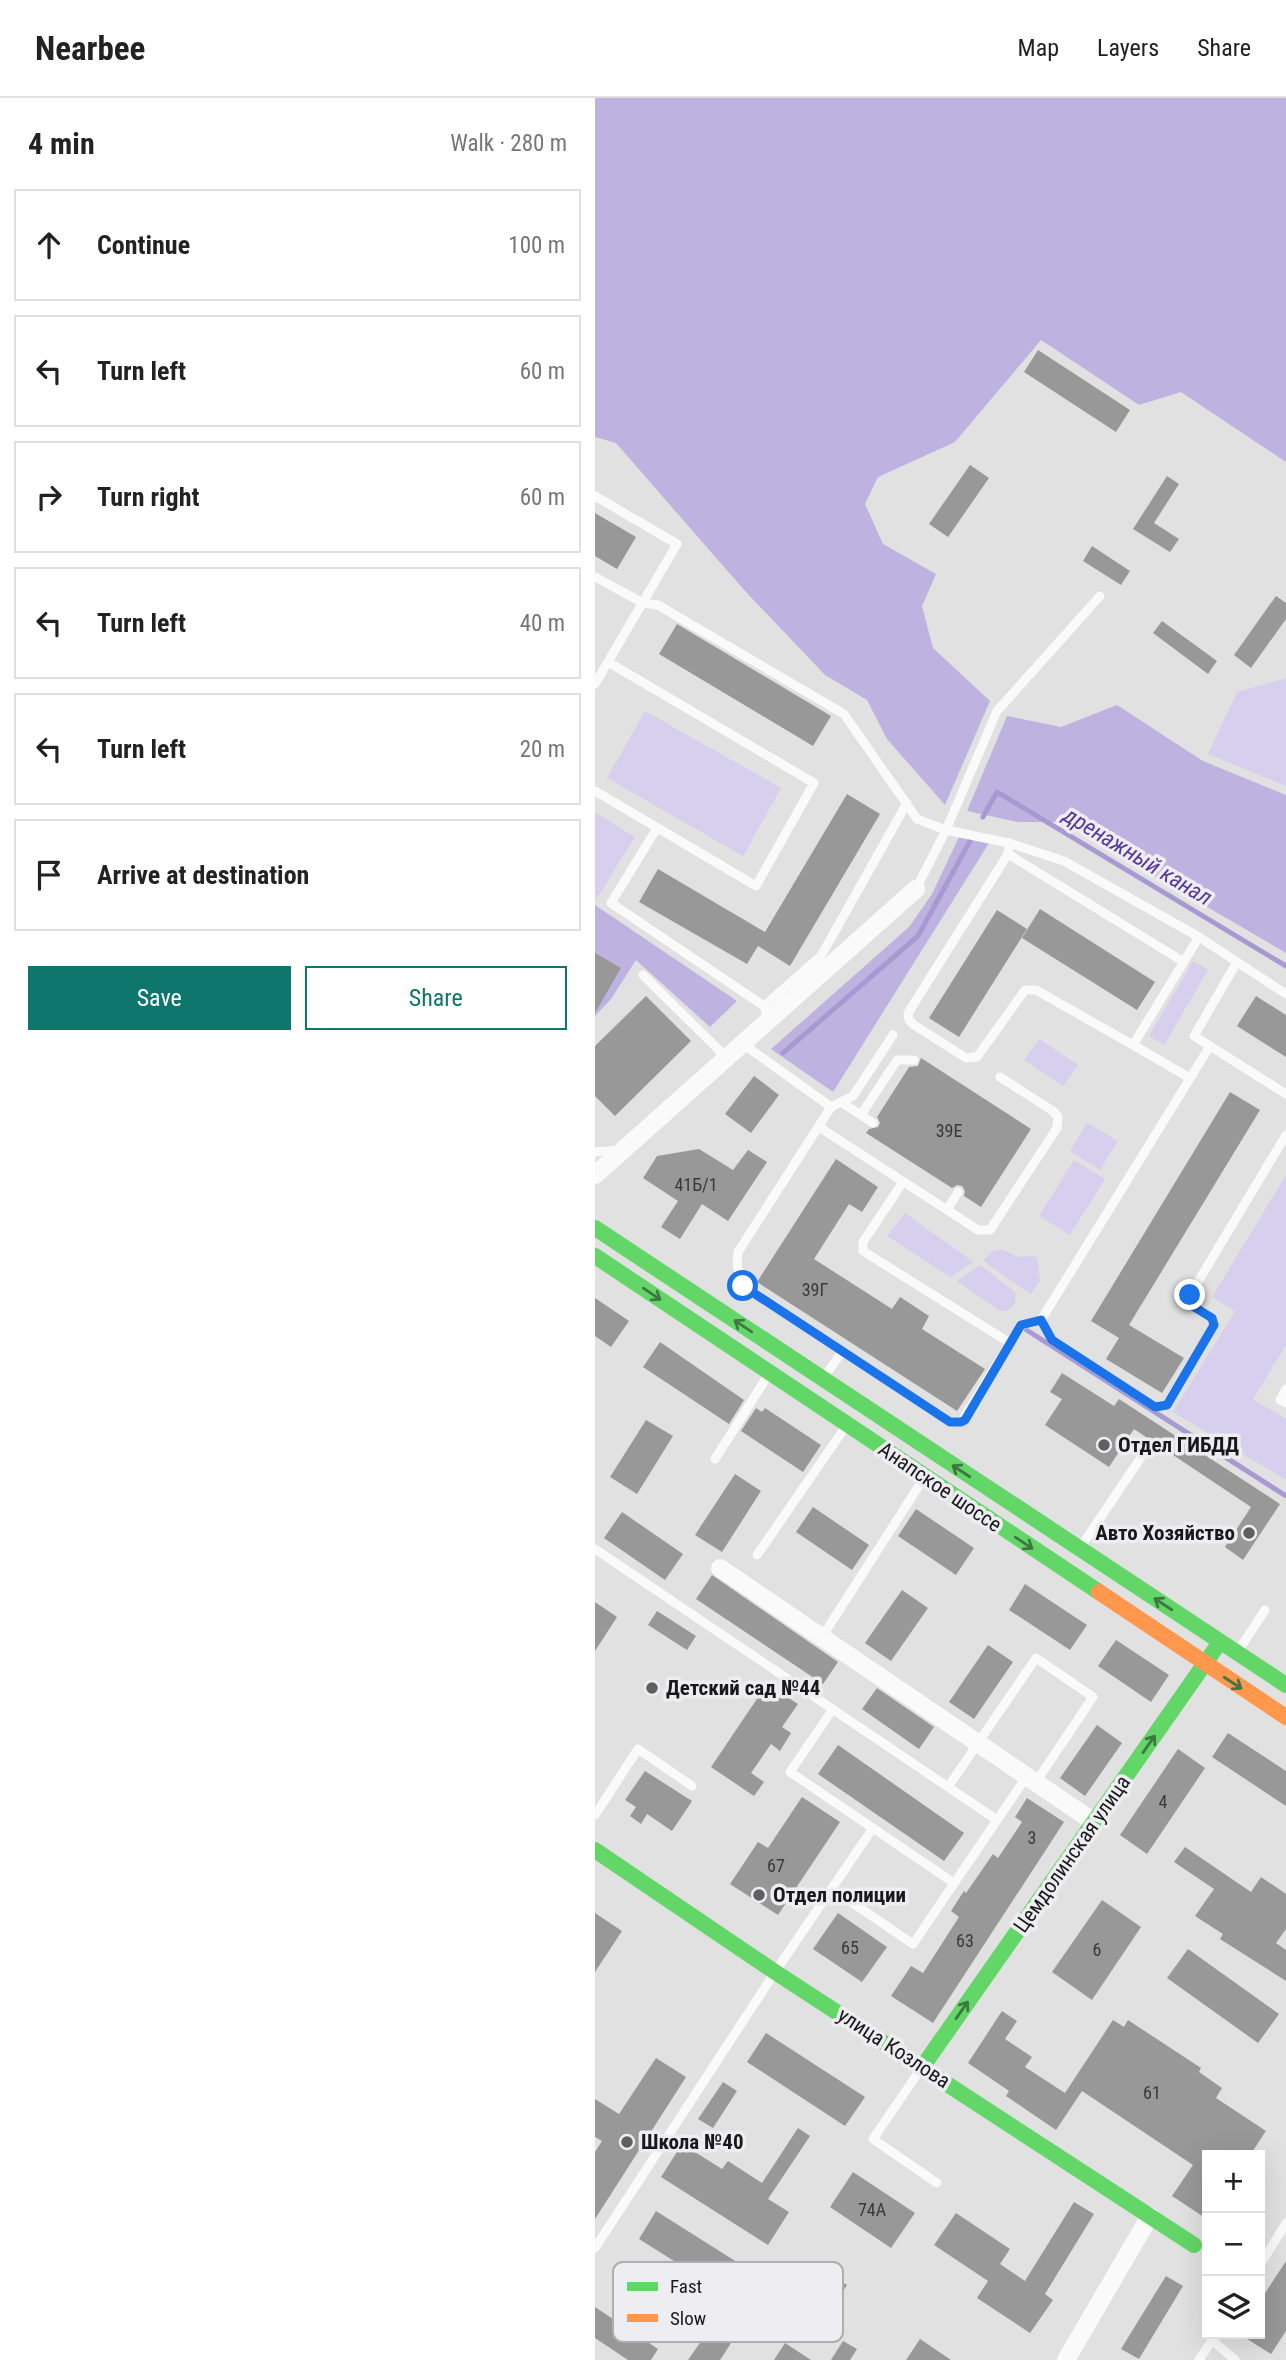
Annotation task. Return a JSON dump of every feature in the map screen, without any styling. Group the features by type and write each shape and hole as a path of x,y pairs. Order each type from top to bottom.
{"main road":[{"name":"Анапское шоссе","path":"595,1228 1286,1685"},
{"name":"Анапское шоссе","path":"595,1256 1286,1717"},
{"name":"Цемдолинская улица","path":"923,2066 1220,1642"},
{"name":"улица Козлова","path":"595,1850 775,1972 1194,2245"}],"street":[{"path":"595,1175 743,1044 767,1014 916,889"},
{"path":"720,1568 1094,1822"},
{"path":"1066,2360 1150,2216"}],"lane":[{"path":"595,496 677,544 595,684"},
{"path":"595,577 643,603 658,605 844,714 917,818 946,830 1009,843 1064,861 1199,937 1286,994"},
{"path":"916,889 946,830 996,711 1100,596"},
{"path":"595,791 756,886 814,783 608,662"},
{"path":"657,828 611,903 767,1014 821,956 907,803"},
{"path":"1009,843 1008,855 911,1007 909,1020 966,1058 974,1058 1024,990 1036,990 1190,1078"},
{"path":"1008,855 1184,962"},
{"path":"1133,1045 1199,937"},
{"path":"1237,962 1194,1036 1286,1094"},
{"path":"643,975 727,1058"},
{"path":"893,1035 853,1096 831,1107 738,1252 737,1265 743,1286 751,1292 950,1422 956,1423 965,1420 1021,1325 1041,1320 1210,1046"},
{"path":"743,1044 831,1107"},
{"path":"861,1115 897,1060 914,1060"},
{"path":"819,1127 978,1230 990,1230 1057,1129 1058,1117 1053,1111 1000,1077"},
{"path":"841,1102 873,1123"},
{"path":"1041,1320 1052,1340 1155,1407 1167,1405 1214,1325 1212,1318 1191,1305 1190,1295 1286,1135"},
{"path":"595,1152 624,1150"},
{"path":"903,1181 863,1242 863,1251 1010,1343"},
{"path":"947,1210 958,1192"},
{"path":"823,1379 842,1352"},
{"path":"715,1459 770,1373"},
{"path":"1286,1389 1280,1400 1286,1404"},
{"path":"757,1555 847,1425"},
{"path":"1080,1549 1146,1450"},
{"path":"822,1637 924,1476"},
{"path":"595,1549 997,1820"},
{"path":"1237,1653 1265,1610"},
{"path":"832,1889 913,1944 997,1820 1094,1697 1036,1658 948,1787"},
{"path":"833,1709 790,1772 954,1883"},
{"path":"595,1815 638,1749 692,1786"},
{"path":"595,2248 775,1972 873,1828"},
{"path":"923,2066 873,2139 937,2183"},
{"path":"1265,2257 1286,2223"},
{"path":"1199,2360 1213,2339"},
{"path":"1216,2339 1235,2360"}],"shaded area":[{"path":"595,98 1286,98 1286,462 1181,392 1139,405 1041,340 955,442 878,477 865,504 883,544 936,574 922,606 933,648 990,701 945,805 887,739 867,700 825,675 745,591 616,443 595,437"},
{"path":"1286,678 1286,786 1208,754 1237,692"},
{"path":"1117,705 1203,761 1286,795 1286,953 1062,822 1018,822 967,811 1007,716 1061,727"},
{"path":"645,711 781,788 743,856 607,778"},
{"path":"595,812 635,837 597,898 595,897"},
{"path":"959,837 989,843 833,1092 771,1049 909,927 932,894"},
{"path":"595,905 737,1001 710,1027 636,960 611,999 595,1016"},
{"path":"1193,961 1208,970 1164,1045 1149,1036"},
{"path":"1039,1039 1078,1065 1063,1086 1024,1060"},
{"path":"1087,1123 1118,1141 1100,1170 1070,1151"},
{"path":"1074,1160 1105,1179 1070,1235 1039,1216"},
{"path":"1286,1175 1286,1345 1253,1399 1286,1419 1286,1480 1173,1412 1235,1311 1212,1297"},
{"path":"905,1213 973,1262 950,1277 887,1236"},
{"path":"1002,1249 1018,1257 1037,1258 1040,1281 1031,1294 983,1261 993,1251"},
{"path":"980,1265 1015,1292 1015,1303 1008,1311 1000,1311 957,1281"}],"building":[{"path":"1038,350 1130,410 1116,432 1024,372"},
{"path":"970,465 989,478 948,537 929,524"},
{"path":"1167,476 1179,484 1154,523 1179,539 1170,552 1133,529"},
{"path":"595,513 636,537 617,569 595,556"},
{"path":"1092,546 1130,571 1121,585 1083,561"},
{"path":"1276,596 1286,603 1286,619 1251,668 1234,655"},
{"path":"1162,621 1217,661 1208,674 1153,633"},
{"path":"677,624 831,716 813,746 659,654"},
{"path":"847,794 880,814 790,966 758,946 747,964 639,902 658,869 765,932"},
{"path":"1040,909 1155,982 1137,1010 1022,938"},
{"path":"997,910 1027,929 959,1037 929,1018"},
{"path":"595,953 621,968 595,1013"},
{"path":"646,996 691,1041 615,1116 595,1096 595,1046"},
{"path":"1256,996 1286,1015 1286,1057 1237,1026"},
{"path":"921,1058 1031,1129 981,1207 964,1196 962,1186 952,1188 866,1133 869,1129 878,1127 880,1123 877,1117 909,1067 918,1066"},
{"path":"754,1076 779,1095 751,1133 725,1114"},
{"path":"1230,1092 1260,1110 1129,1325 1184,1358 1162,1393 1106,1359 1119,1338 1091,1321"},
{"path":"699,1149 733,1170 748,1150 767,1162 728,1221 702,1204 680,1239 661,1227 678,1201 643,1178 657,1156"},
{"path":"836,1159 878,1187 862,1212 849,1204 814,1259 892,1309 900,1297 929,1316 922,1329 985,1369 957,1411 757,1282"},
{"path":"595,1298 629,1321 611,1347 595,1336"},
{"path":"660,1342 744,1400 729,1424 643,1367"},
{"path":"1062,1373 1114,1406 1119,1399 1280,1504 1243,1560 1225,1547 1251,1507 1134,1429 1109,1467 1045,1425 1062,1399 1050,1392"},
{"path":"756,1408 762,1412 765,1408 821,1445 803,1472 741,1431"},
{"path":"646,1420 673,1436 637,1494 610,1477"},
{"path":"735,1474 761,1491 722,1552 695,1535"},
{"path":"813,1507 869,1545 852,1570 796,1532"},
{"path":"916,1509 974,1548 956,1575 898,1536"},
{"path":"622,1512 683,1554 665,1580 604,1538"},
{"path":"712,1575 838,1662 823,1684 696,1599"},
{"path":"1025,1584 1087,1625 1070,1650 1009,1610"},
{"path":"902,1590 928,1608 891,1661 865,1643"},
{"path":"595,1602 617,1617 595,1651"},
{"path":"657,1611 696,1636 687,1650 648,1625"},
{"path":"1116,1640 1169,1675 1151,1702 1098,1666"},
{"path":"988,1645 1013,1662 974,1719 949,1702"},
{"path":"767,1684 798,1704 782,1727 791,1733 780,1751 771,1744 751,1773 764,1782 754,1796 711,1767"},
{"path":"877,1688 934,1727 919,1749 862,1709"},
{"path":"1097,1725 1122,1743 1085,1796 1060,1778"},
{"path":"1228,1733 1286,1771 1286,1806 1212,1757"},
{"path":"838,1745 964,1833 944,1861 818,1774"},
{"path":"1178,1749 1205,1768 1147,1854 1120,1835"},
{"path":"645,1771 692,1801 672,1831 647,1814 641,1824 630,1816 636,1807 625,1800"},
{"path":"802,1797 840,1822 778,1915 730,1884 758,1842 768,1848"},
{"path":"1027,1798 1064,1822 933,2023 891,1996 911,1966 923,1973 959,1917 951,1911 964,1891 966,1893 993,1854 998,1858 1022,1822 1015,1817"},
{"path":"1185,1847 1251,1892 1261,1877 1286,1894 1286,1929 1276,1943 1286,1950 1286,1981 1220,1939 1223,1934 1195,1916 1214,1889 1174,1862"},
{"path":"1102,1900 1141,1927 1092,2000 1052,1972"},
{"path":"595,1913 622,1931 595,1972"},
{"path":"838,1913 887,1947 862,1982 813,1949"},
{"path":"1188,1949 1279,2014 1258,2043 1167,1978"},
{"path":"1002,2011 1017,2021 1005,2039 1032,2057 1025,2067 1065,2093 1113,2020 1124,2027 1128,2020 1201,2068 1199,2072 1222,2088 1216,2098 1266,2131 1253,2150 1202,2150 1202,2216 1172,2196 1193,2165 1082,2091 1056,2130 1006,2096 1009,2091 968,2063"},
{"path":"766,2033 865,2097 845,2126 747,2062"},
{"path":"656,2058 686,2077 595,2219 595,2152 602,2141 595,2137 595,2099 619,2114"},
{"path":"723,2082 737,2091 713,2128 698,2119"},
{"path":"798,2128 810,2136 768,2199 789,2212 768,2245 661,2177 682,2144 722,2169 728,2161 762,2183"},
{"path":"853,2172 915,2213 891,2248 830,2207"},
{"path":"1074,2202 1094,2214 1045,2294 1053,2300 1030,2333 977,2298 988,2281 934,2245 956,2213 1010,2249 1000,2264 1025,2281"},
{"path":"656,2211 737,2262 676,2262 639,2239"},
{"path":"1286,2261 1286,2331 1271,2354 1247,2339 1265,2339 1265,2293"},
{"path":"1166,2276 1183,2286 1139,2359 1121,2349"},
{"path":"595,2307 613,2319 613,2342 648,2342 658,2349 651,2360 628,2360 595,2338"},
{"path":"920,2339 951,2360 906,2360"},
{"path":"843,2341 857,2349 850,2360 831,2360"},
{"path":"701,2342 732,2342 720,2360 688,2360"},
{"path":"785,2343 811,2360 774,2360"}],"waterway":[{"name":"дренажный канал","path":"983,817 997,792 1286,966"},
{"name":"дренажный канал","path":"783,1053 918,936 970,841"},
{"name":"дренажный канал","path":"1025,1329 1286,1496"}],"traffic: fast":[{"path":"595,1228 1286,1685"},
{"path":"595,1256 1099,1592"},
{"path":"923,2066 1215,1649"},
{"path":"595,1850 775,1972 1194,2245"}],"traffic: slow":[{"path":"1099,1592 1286,1717"}],"place":[{"name":"Отдел ГИБДД","path":"1104,1445"},
{"name":"Авто Хозяйство","path":"1249,1533"},
{"name":"Детский сад №44","path":"652,1688"},
{"name":"Отдел полиции","path":"759,1895"},
{"name":"Школа №40","path":"627,2142"}],"route":[{"path":"743,1286 950,1422 956,1423 965,1420 1021,1325 1041,1320 1052,1340 1155,1407 1167,1405 1214,1325 1212,1318 1191,1305 1190,1295"}]}
